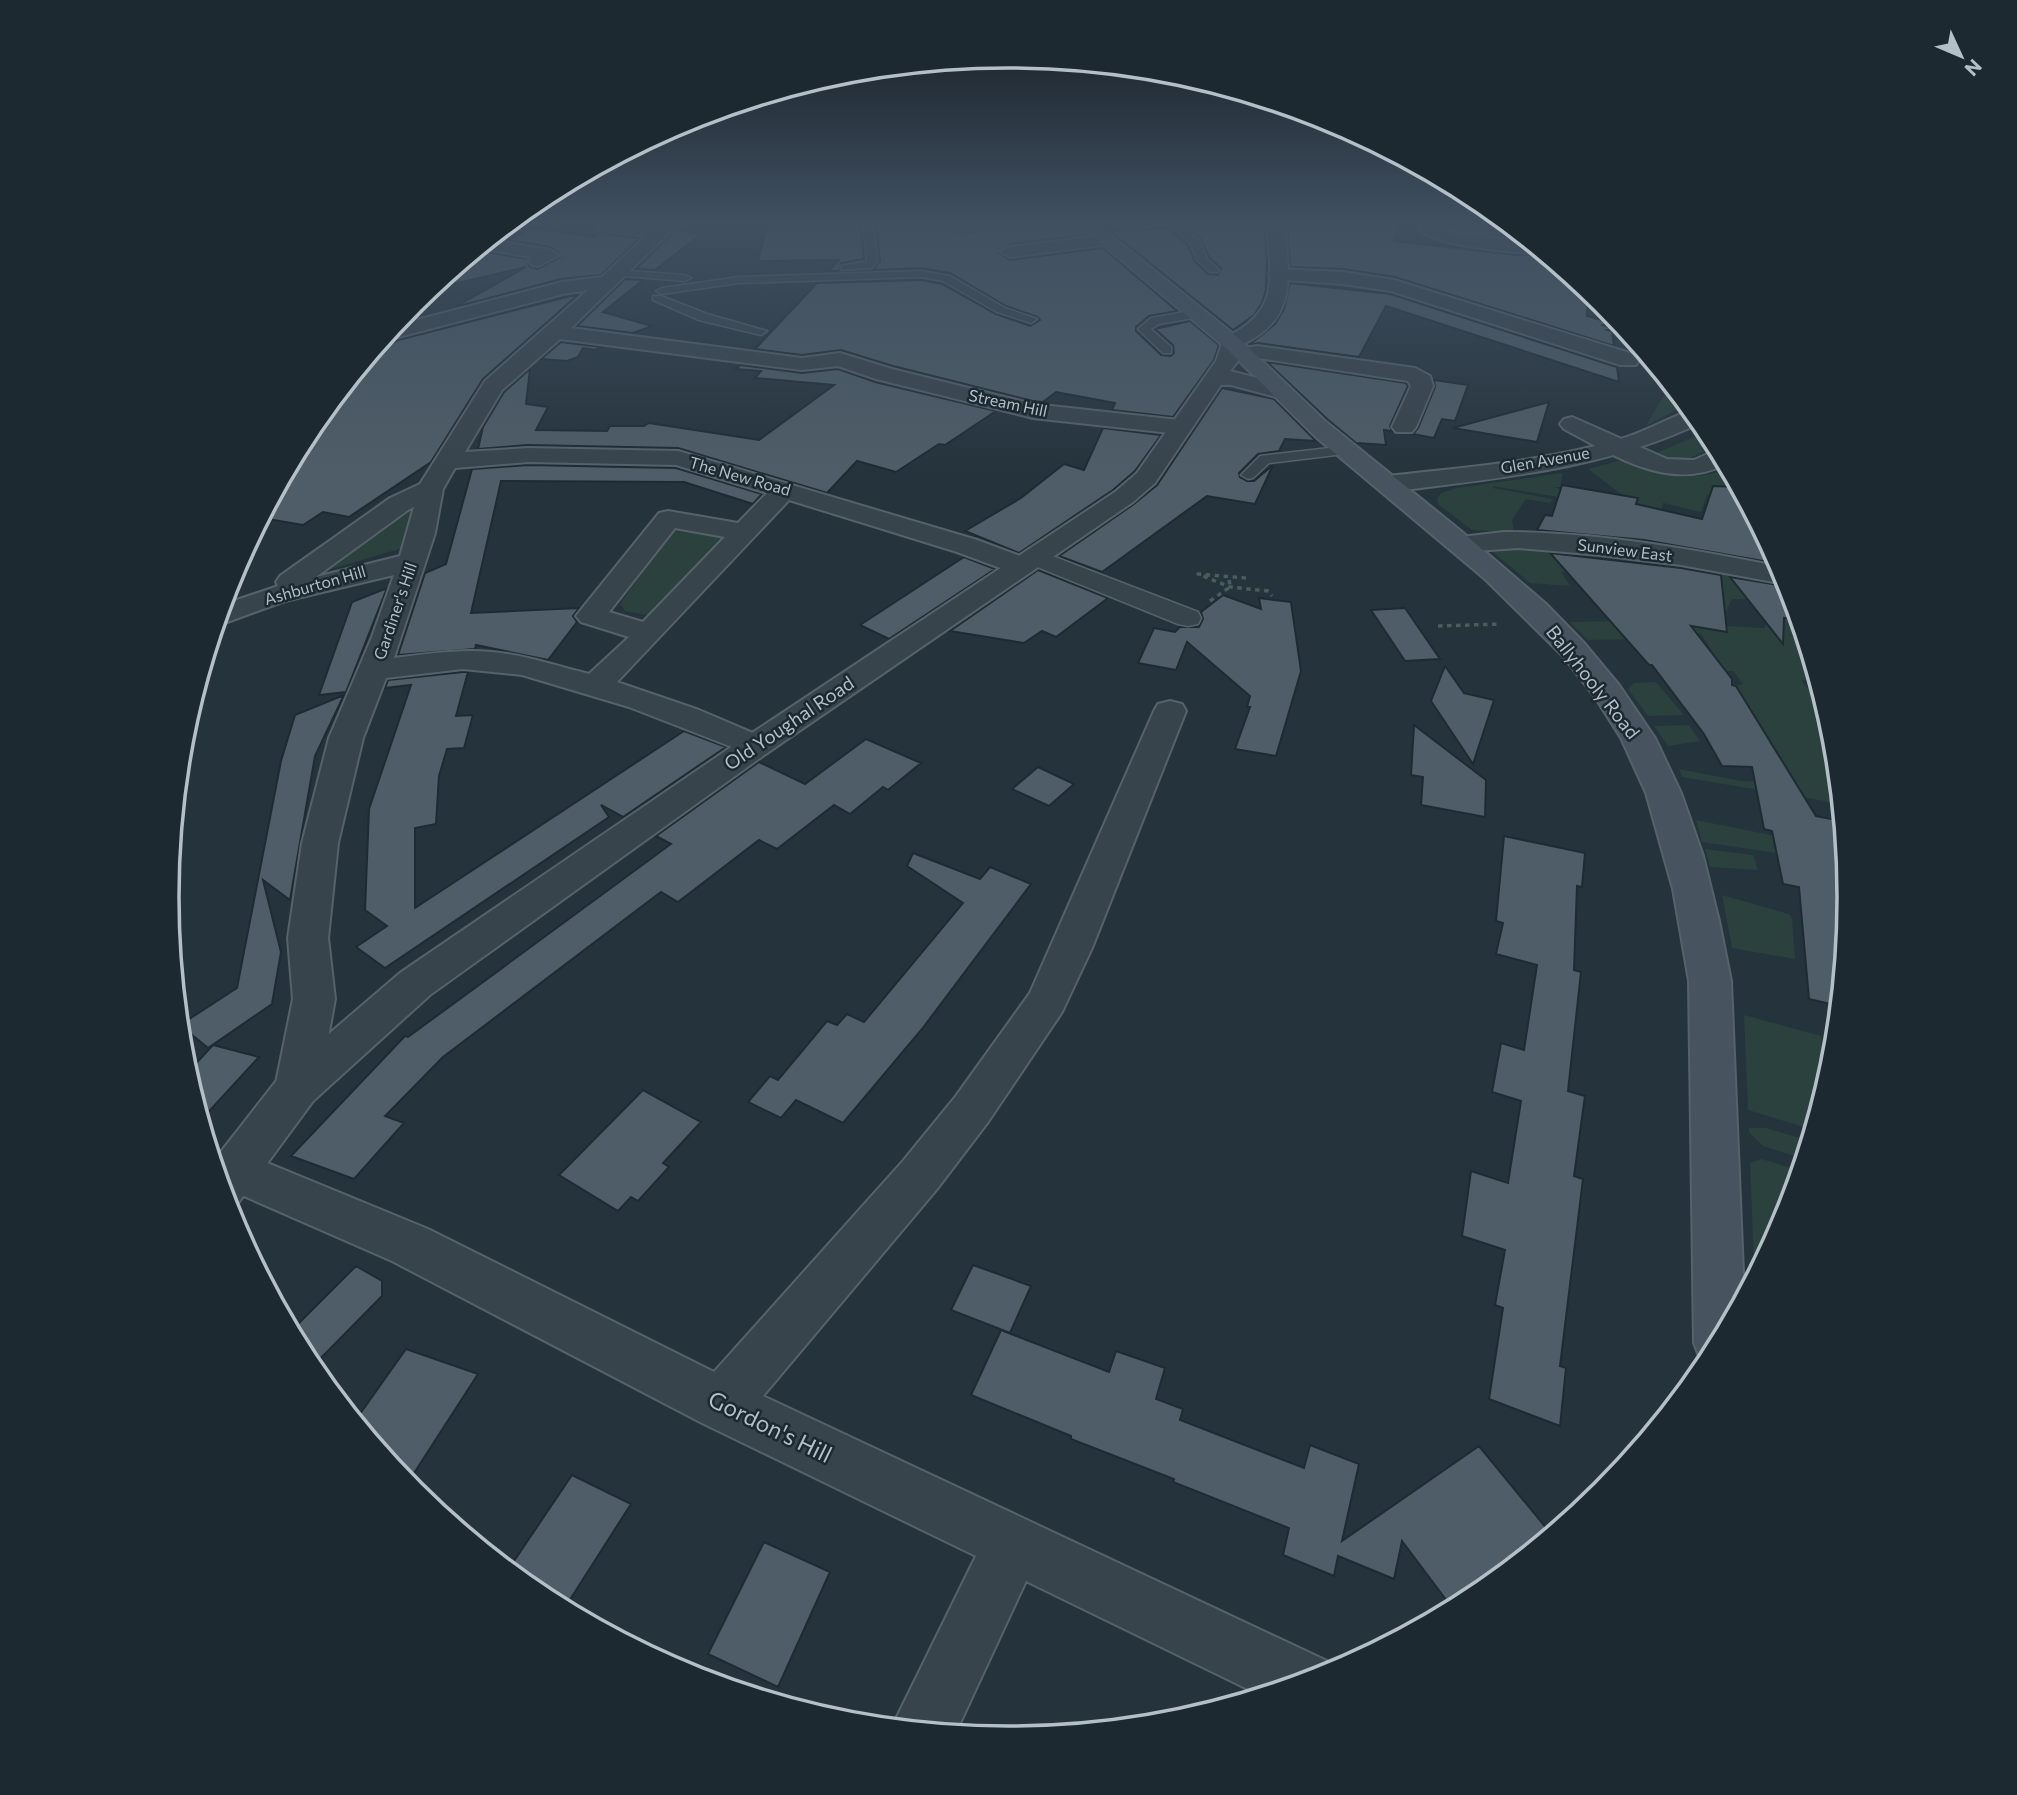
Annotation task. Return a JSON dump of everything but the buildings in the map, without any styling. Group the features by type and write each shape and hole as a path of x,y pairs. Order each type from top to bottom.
{"main road":[{"name":"Ballyhooly Road","path":"1184,305 1237,348 1280,391 1347,450 1462,544 1547,622 1599,684 1638,738 1667,806 1695,897 1703,934 1712,999 1726,1314"}],"street":[{"path":"405,330 501,305"},
{"name":"Gardiner's Hill","path":"297,1088 314,999 308,938 320,843 346,738 375,670 422,533 430,489 493,386 586,305"},
{"path":"1274,305 1268,319 1245,336 1237,348 1415,375 1422,381 1422,386 1404,427"},
{"path":"1453,305 1628,360"},
{"name":"Stream Hill","path":"555,332 789,362 840,359 884,374 1032,411 1179,427"},
{"name":"Old Youghal Road","path":"229,1179 297,1088 415,984 755,746 1146,478 1179,427 1237,348"},
{"path":"1213,379 1233,378 1280,391"},
{"name":"Glen Avenue","path":"1388,484 1548,462 1619,446 1664,432 1686,421"},
{"path":"1572,424 1651,460 1682,469 1701,466 1713,460"},
{"name":"The New Road","path":"449,461 528,455 678,458 1027,562"},
{"path":"275,595 399,503 430,489"},
{"path":"595,685 618,665 785,489"},
{"path":"647,633 591,616 668,519 742,532"},
{"name":"Sunview East","path":"1462,544 1480,540 1539,540 1640,549 1772,574"},
{"name":"Ashburton Hill","path":"230,612 275,595 412,562"},
{"path":"1027,562 1188,618"},
{"path":"375,670 453,661 492,661 595,685 709,724 755,746"},
{"path":"721,1404 920,1175 972,1109 1047,1001 1072,948 1170,711"},
{"name":"Gordon's Hill","path":"229,1180 410,1245 721,1404 1292,1677"},
{"path":"927,1723 1013,1544"}],"lane":[{"path":"676,305 703,317 761,331"},
{"path":"992,305 1031,319"},
{"path":"1167,351 1144,329 1155,321 1195,314"},
{"path":"1248,475 1265,459 1347,450"}],"path":[{"path":"1247,578 1198,574 1230,587 1268,591 1272,596"},
{"path":"1229,578 1230,587"},
{"path":"1438,626 1547,622"}],"green space":[{"path":"1665,392 1678,409 1646,426"},
{"path":"1697,436 1706,450 1679,460 1656,453"},
{"path":"1618,461 1633,462 1684,475 1697,476 1719,471 1736,501 1707,495 1701,512 1663,503 1660,513 1635,508 1638,498 1621,494 1588,469"},
{"path":"1562,473 1561,487 1554,487 1560,489 1558,497 1493,486 1553,499 1550,503 1526,499 1512,520 1514,533 1472,530 1438,504 1437,499 1441,493 1457,488"},
{"path":"418,503 403,548 321,572"},
{"path":"679,528 731,536 652,616 625,611 620,604 672,531"},
{"path":"1504,548 1556,550 1670,563 1678,587 1719,583 1719,570 1756,577 1748,599 1732,599 1725,614 1726,626 1764,628 1767,623 1790,619 1808,680 1801,680 1812,694 1822,736 1832,804 1682,777 1679,769 1741,781 1796,782 1757,725 1723,689 1743,684 1733,671 1725,671 1701,634 1668,632 1644,639 1588,640 1570,622 1618,621 1623,568 1561,572 1570,586 1530,583 1492,551"},
{"path":"1656,682 1684,715 1648,716 1628,689 1634,683"},
{"path":"1689,725 1700,741 1668,746 1654,726"},
{"path":"1696,820 1776,836 1783,854 1702,842"},
{"path":"1705,849 1753,855 1758,870 1710,867"},
{"path":"1722,895 1789,914 1792,919 1795,959 1732,948"},
{"path":"1744,1015 1821,1036 1822,1059 1805,1127 1748,1110"},
{"path":"1749,1128 1766,1128 1801,1138 1796,1157 1763,1146 1749,1132"},
{"path":"1762,1159 1792,1168 1754,1260 1750,1163"}]}
